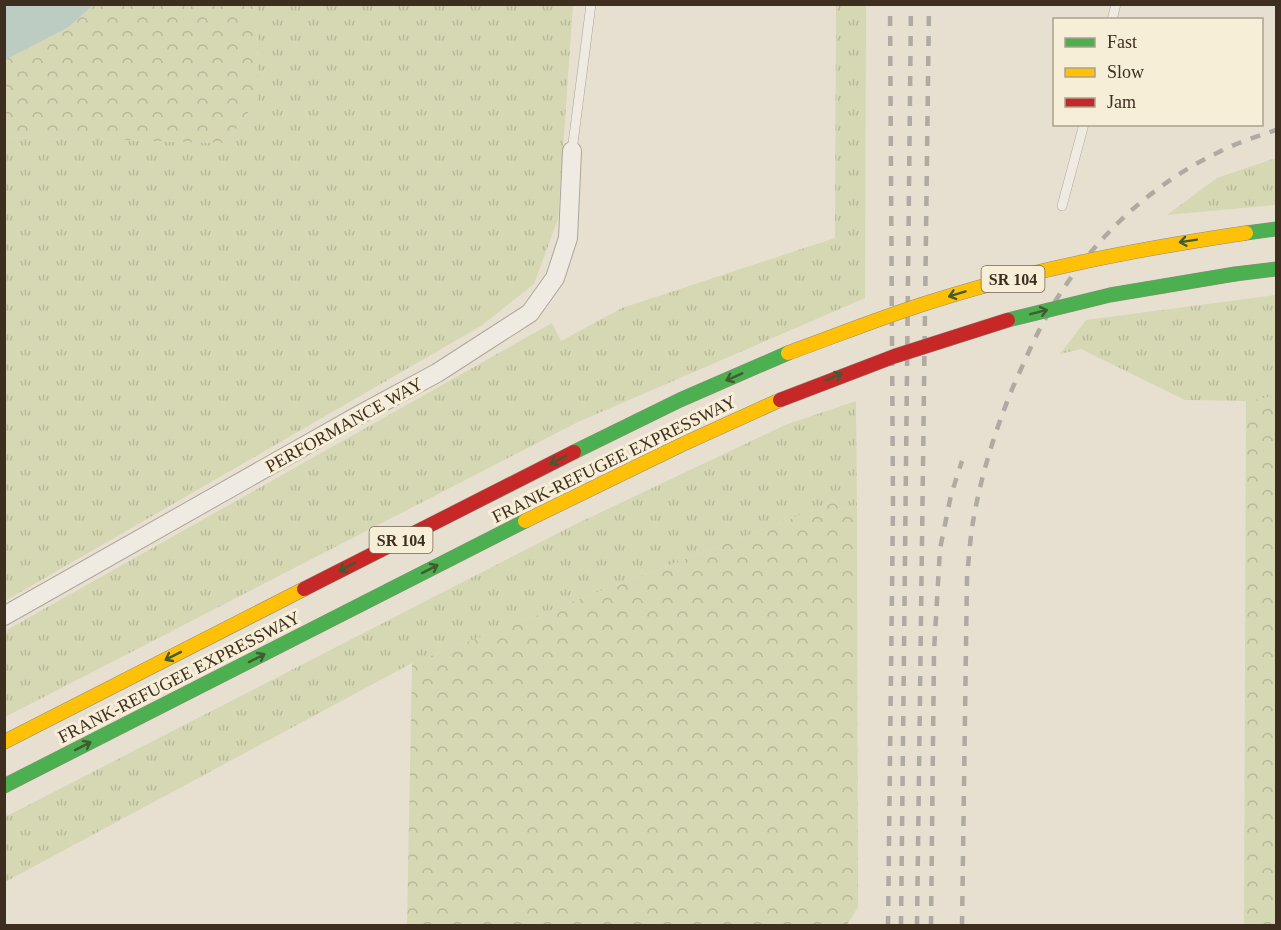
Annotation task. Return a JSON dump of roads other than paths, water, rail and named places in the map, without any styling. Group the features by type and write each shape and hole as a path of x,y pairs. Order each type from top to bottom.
{"highway":[{"name":"FRANK-REFUGEE EXPRESSWAY","path":"4,742 541,468 680,400 788,353 887,316 981,287 1055,268 1187,241 1276,229"},
{"name":"FRANK-REFUGEE EXPRESSWAY","path":"4,786 481,543 700,436 837,376 1019,317 1091,299 1276,269"}],"street":[{"name":"PERFORMANCE WAY","path":"4,616 437,373 530,313 555,278 568,238 572,151"}],"lane":[{"path":"572,151 591,4"},
{"path":"1062,206 1083,126"}],"railway":[{"path":"888,926 893,506 890,4"},
{"path":"901,926 911,4"},
{"path":"917,926 929,4"},
{"path":"962,926 967,576 972,528 980,487 1006,404 1044,321 1059,295 1096,246 1117,224 1140,203 1190,167 1231,146 1276,130"},
{"path":"931,926 934,651 940,549 951,495 962,461"}]}
